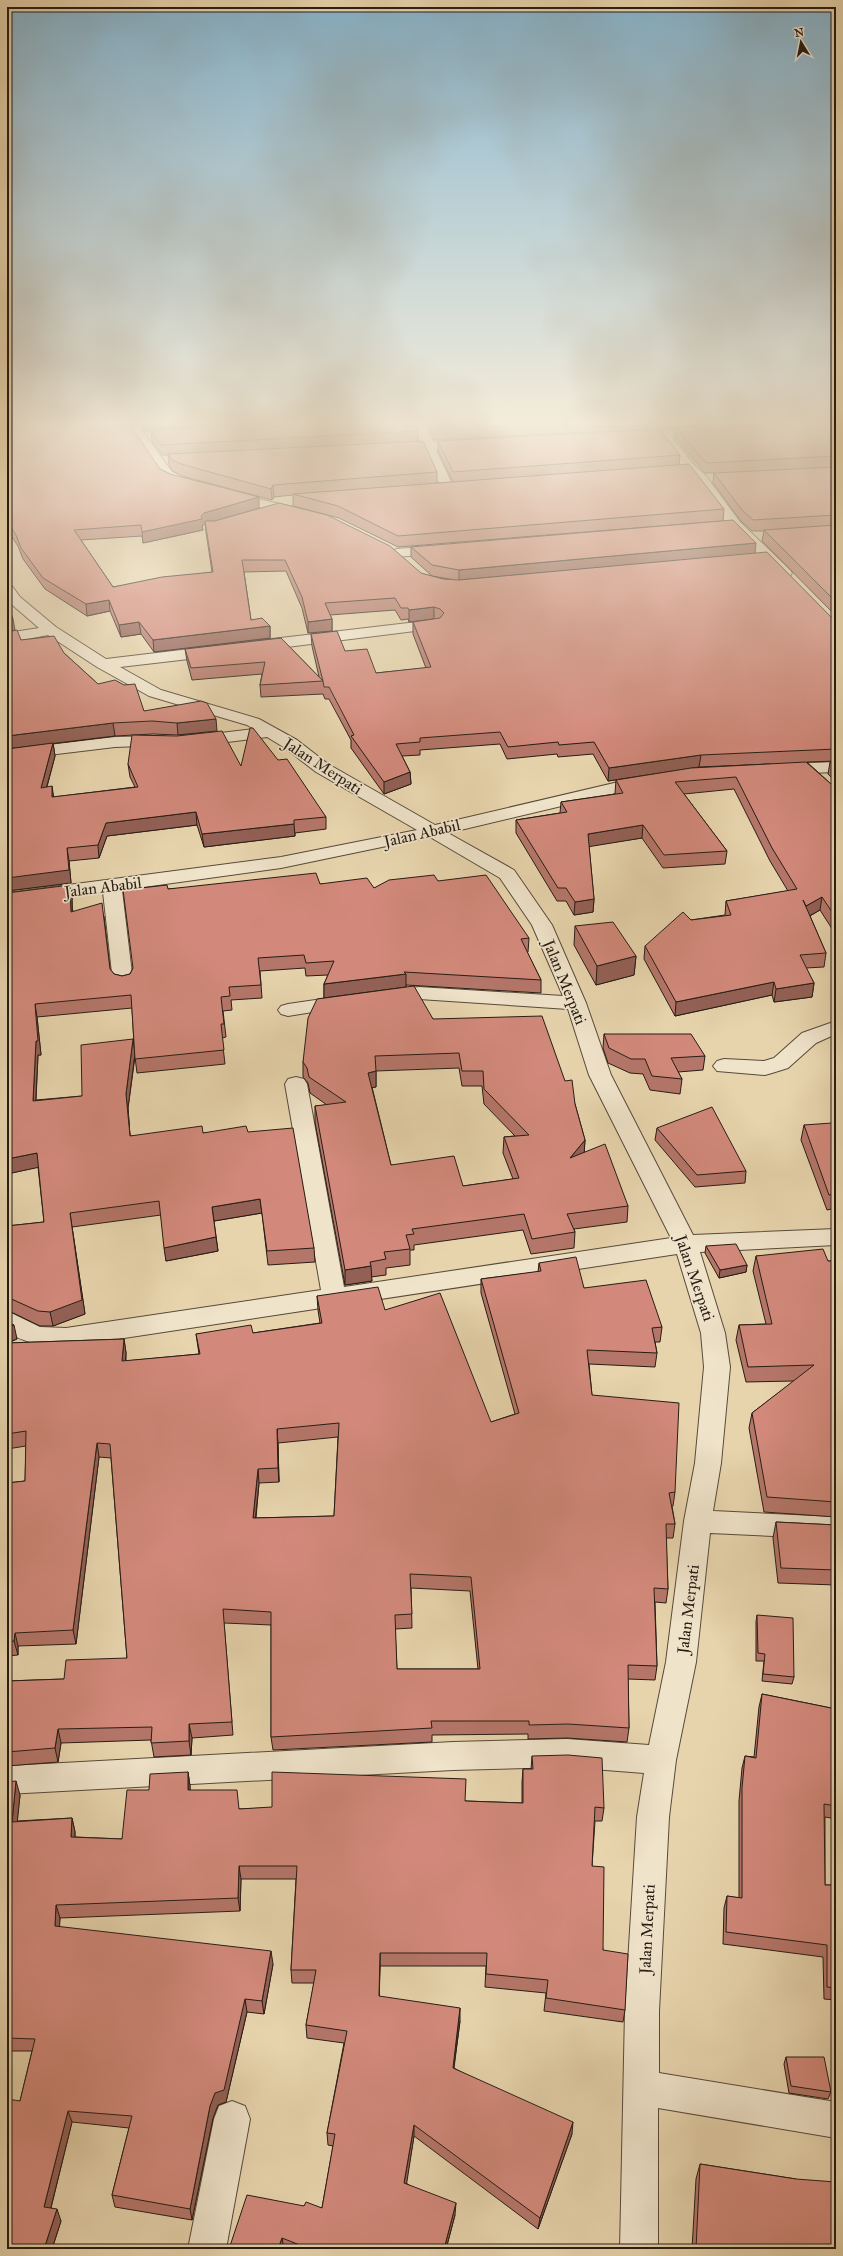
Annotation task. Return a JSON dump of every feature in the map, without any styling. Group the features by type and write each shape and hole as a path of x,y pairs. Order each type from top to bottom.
{"street":[{"path":"742,531 793,582"},
{"path":"748,537 764,536"},
{"path":"381,546 396,553 408,564"},
{"path":"396,553 457,548"},
{"path":"753,559 768,558"},
{"name":"Jalan Merpati","path":"7,589 15,600 51,630 103,664 155,693 234,715 253,722 291,744 322,768 430,832 507,874 542,925 576,1003 600,1075 686,1244 713,1333 717,1367 708,1463 698,1521 681,1662 661,1760 653,1825 642,2011 643,2088 639,2249"},
{"path":"103,664 434,626"},
{"path":"7,638 51,630"},
{"path":"7,755 114,742 153,740 178,742 228,738 269,732"},
{"path":"768,769 810,769 836,767"},
{"path":"810,769 826,782"},
{"name":"Jalan Ababil","path":"7,899 258,867 321,856 430,832 546,802 661,778"},
{"path":"112,885 122,982"},
{"path":"288,1010 362,999 419,993 576,1003"},
{"path":"724,1066 765,1068 781,1063 809,1038 836,1027"},
{"path":"296,1084 334,1298"},
{"path":"7,1320 35,1337 51,1338 78,1336 686,1244 836,1237"},
{"path":"698,1521 836,1528"},
{"path":"7,1780 453,1756 567,1753 661,1760"},
{"path":"643,2088 836,2120"},
{"path":"207,2249 232,2119"}],"building":[{"path":"14,531 75,531 113,587 162,577 213,572 207,531 360,531 390,546 421,573 443,579 459,580 767,552 836,622 836,749 701,755 609,768 594,742 559,745 558,742 508,747 500,732 420,738 420,742 396,744 410,772 384,782 351,736 354,735 329,687 324,687 311,634 337,631 345,651 367,649 376,673 431,667 413,622 440,618 444,613 440,609 434,607 409,610 408,608 401,608 395,598 325,603 332,619 308,622 302,597 285,560 242,560 251,620 262,618 270,626 153,640 139,622 119,625 109,600 86,604 43,578 21,548"},
{"path":"389,531 455,531 398,536"},
{"path":"598,531 744,531 756,543 459,570 432,565 411,547"},
{"path":"765,531 836,531 836,602"},
{"path":"7,601 13,619 7,620"},
{"path":"17,630 21,640 54,636 64,653 98,684 115,680 124,685 135,684 144,711 201,701 207,703 216,719 177,723 152,721 113,723 7,736 7,632"},
{"path":"281,638 323,681 260,685 265,662 191,668 185,649"},
{"path":"250,728 253,728 278,760 287,759 326,817 294,820 294,824 202,834 196,812 106,823 98,845 67,848 69,870 7,878 7,749 53,743 41,788 52,786 52,797 138,787 128,764 132,735 177,736 222,731 241,766"},
{"path":"836,761 836,767 830,762"},
{"path":"806,762 831,784 836,785 836,918 822,897 806,906 803,900 826,953 800,955 814,983 776,989 774,982 676,1002 645,946 683,912 691,920 731,915 726,901 797,889 772,848 736,777 675,782 727,851 664,855 643,825 588,834 594,899 575,902 566,888 558,888 516,820 567,812 561,802 623,793 616,780 691,768"},
{"path":"316,873 320,884 367,878 374,888 389,880 434,875 438,881 486,875 529,938 521,939 541,980 404,972 406,974 324,984 334,961 306,963 304,955 258,958 261,985 229,987 230,996 221,997 224,1024 221,1024 224,1050 135,1059 131,995 35,1004 38,1041 36,1041 33,1101 82,1096 81,1045 133,1039 126,1094 130,1136 202,1126 203,1133 246,1126 248,1132 293,1128 314,1248 267,1251 260,1199 212,1207 216,1237 164,1248 159,1201 70,1213 82,1300 50,1312 38,1311 7,1297 7,1226 44,1222 37,1153 7,1159 7,893 70,885 71,912 102,903 110,969 114,974 122,976 130,974 133,968 123,890 167,885 168,889"},
{"path":"613,922 636,956 597,966 575,926"},
{"path":"414,986 433,1019 542,1016 565,1081 572,1080 575,1104 585,1140 570,1158 605,1144 628,1206 567,1214 575,1232 532,1239 524,1214 412,1229 414,1234 406,1235 410,1249 384,1252 386,1259 370,1262 371,1266 345,1270 315,1106 346,1102 309,1077 307,1068 303,1062 308,1018 317,999","holes":["459,1053 462,1071 483,1071 484,1089 529,1135 504,1137 519,1178 463,1186 454,1156 391,1165 368,1073 376,1071 375,1056"]},
{"path":"604,1034 691,1034 705,1056 671,1058 682,1079 652,1076 645,1059 631,1059 609,1048"},
{"path":"712,1107 746,1171 697,1175 657,1128"},
{"path":"832,1123 836,1130 836,1194 829,1195 804,1125"},
{"path":"736,1244 747,1265 720,1270 706,1246"},
{"path":"823,1249 828,1261 836,1261 836,1502 767,1497 752,1413 814,1365 748,1367 739,1325 772,1324 756,1256"},
{"path":"576,1257 584,1288 646,1280 662,1327 652,1328 657,1353 587,1350 592,1395 679,1403 675,1492 669,1493 675,1524 666,1524 668,1589 654,1588 657,1666 628,1665 629,1728 568,1724 529,1725 529,1721 431,1721 432,1728 271,1737 271,1612 223,1609 232,1722 189,1724 189,1741 151,1743 152,1727 58,1729 55,1748 7,1752 7,1681 64,1679 66,1660 127,1658 110,1444 97,1443 73,1630 15,1633 14,1641 7,1642 7,1483 25,1481 26,1431 7,1434 7,1343 124,1339 122,1361 200,1354 196,1334 251,1325 253,1333 322,1323 317,1296 378,1287 385,1310 440,1293 491,1422 519,1413 481,1279 541,1271 539,1263","holes":["339,1423 334,1516 253,1518 258,1469 278,1468 277,1429","410,1574 471,1577 480,1669 397,1669 395,1615 412,1614"]},
{"path":"7,1321 14,1325 7,1328"},
{"path":"776,1522 836,1525 836,1570 781,1568"},
{"path":"757,1615 793,1618 794,1677 763,1674 765,1654 758,1653"},
{"path":"762,1694 836,1709 836,1806 824,1804 825,1885 836,1885 836,1988 827,1987 827,1945 726,1932 727,1896 742,1898 742,1788 745,1756 756,1758"},
{"path":"568,1755 602,1758 604,1808 595,1807 592,1866 604,1867 603,1950 628,1954 625,2010 546,1998 548,1980 486,1974 487,1953 380,1953 379,1996 460,2008 453,2068 573,2122 540,2218 414,2125 404,2183 456,2203 444,2249 310,2249 282,2238 278,2249 229,2249 247,2195 304,2206 306,2202 322,2208 335,2134 327,2133 347,2031 306,2025 316,1970 291,1970 297,1866 239,1866 238,1898 56,1905 55,1926 271,1951 262,2001 245,1999 224,2090 215,2093 210,2106 190,2209 112,2195 132,2116 68,2111 44,2207 57,2209 44,2249 7,2249 7,2099 20,2101 35,2039 7,2038 7,1782 16,1781 12,1822 72,1818 71,1837 122,1839 127,1790 149,1790 150,1774 188,1772 188,1790 237,1790 239,1809 272,1807 272,1772 466,1779 465,1801 523,1803 523,1769 533,1769 532,1756"},
{"path":"786,2057 824,2057 831,2092 791,2086"},
{"path":"700,2164 796,2179 836,2182 836,2249 696,2249"}]}
